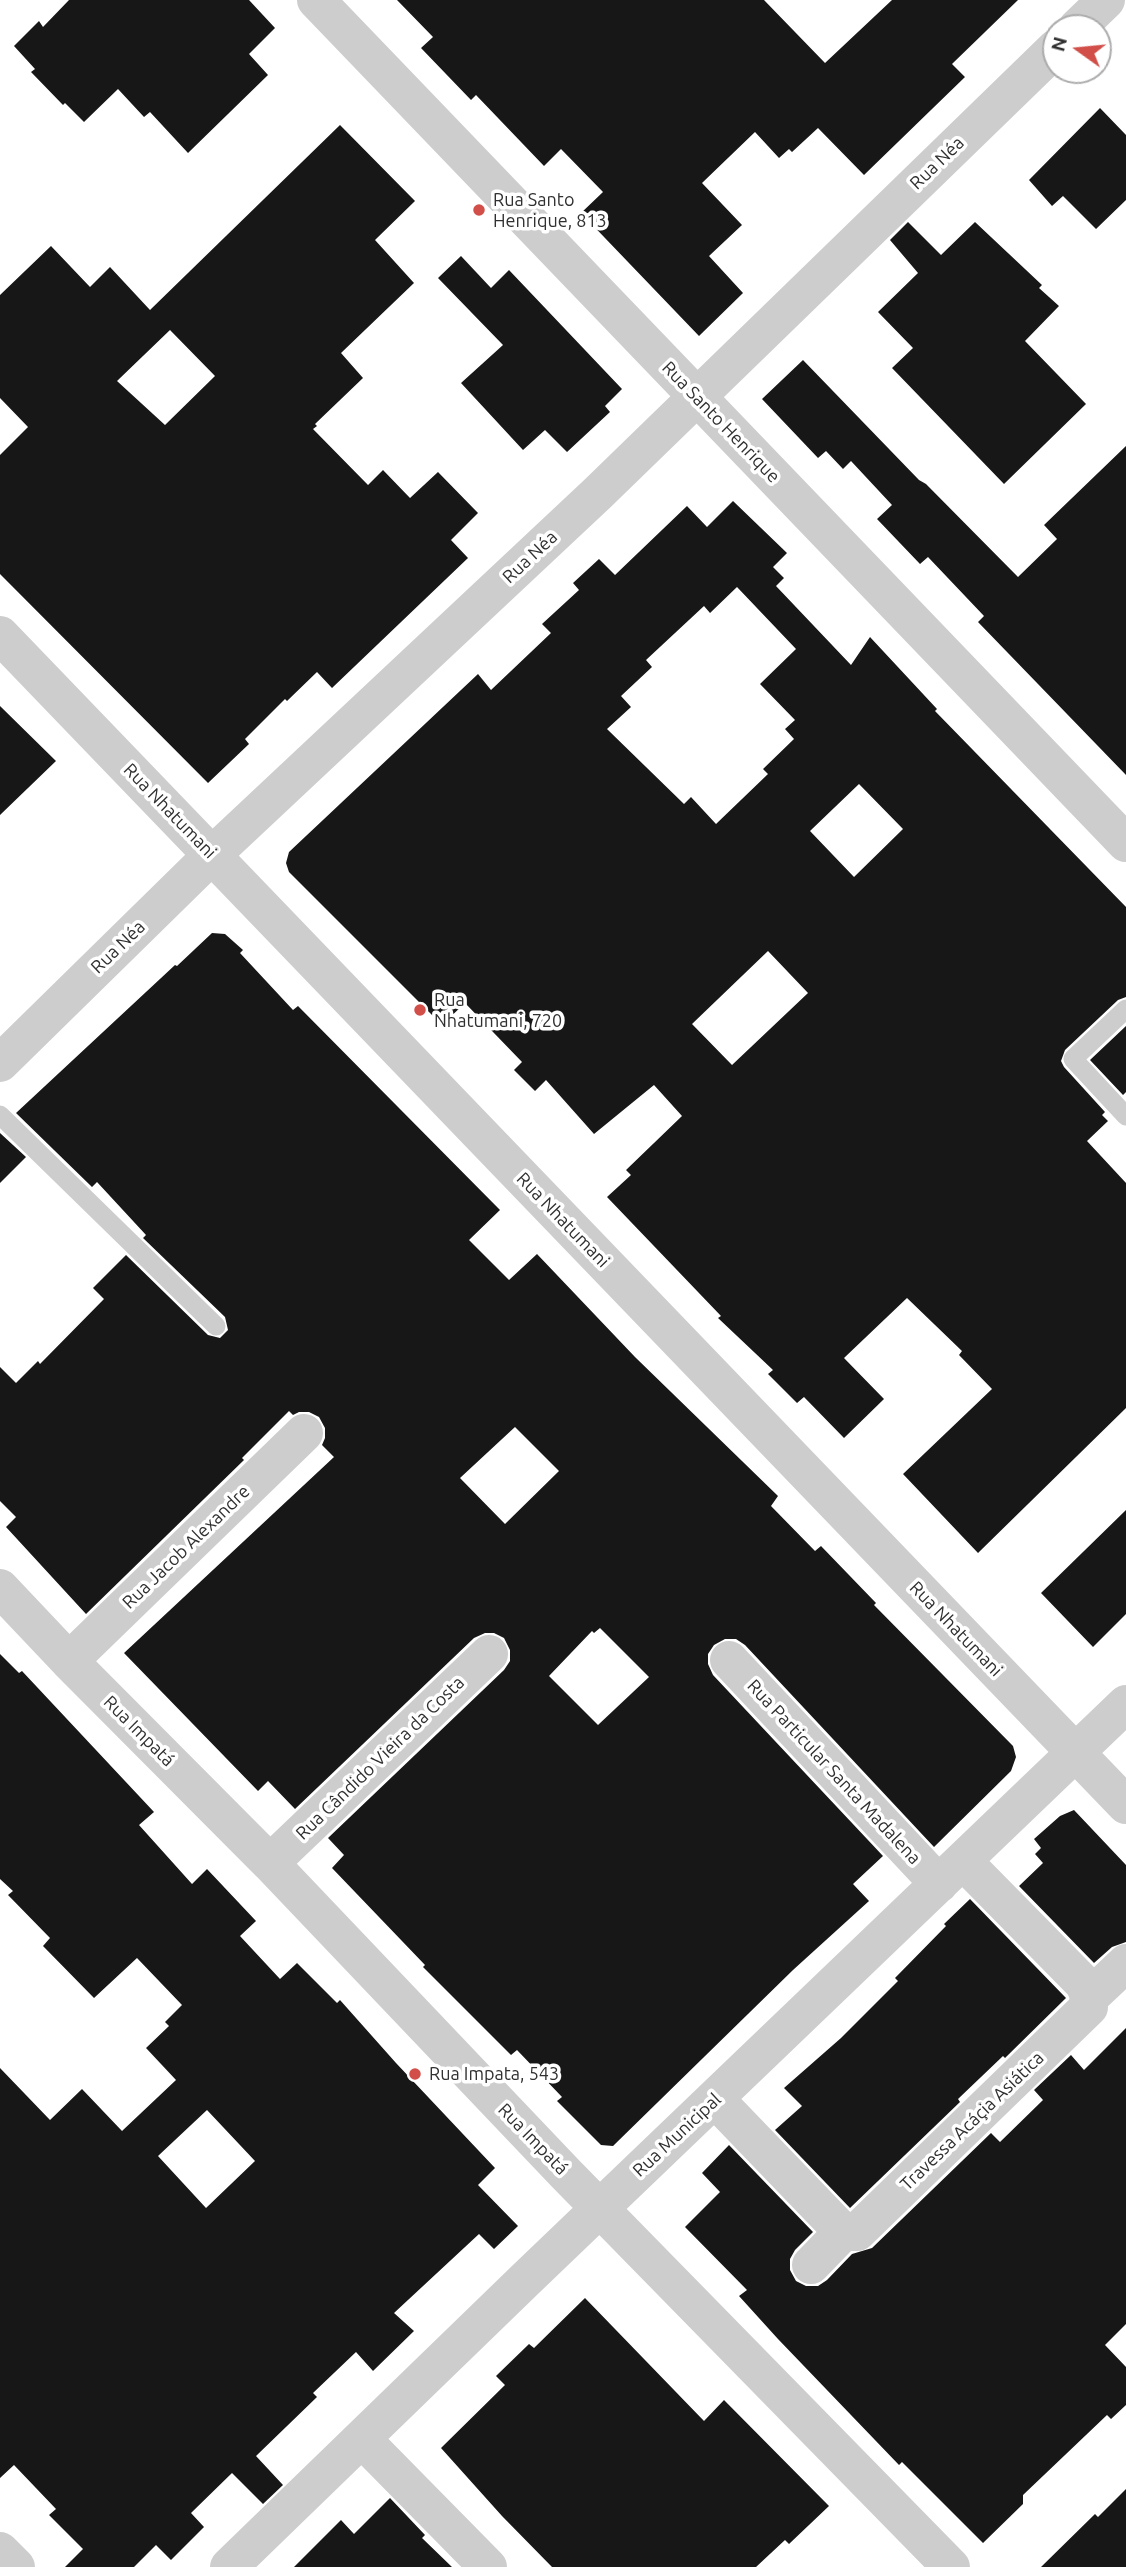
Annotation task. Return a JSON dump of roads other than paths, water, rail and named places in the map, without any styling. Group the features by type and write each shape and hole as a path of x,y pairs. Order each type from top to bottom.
{"street":[{"name":"Rua Santo Henrique","path":"316,0 1126,843"},
{"path":"1092,14 1106,0"},
{"name":"Rua Néa","path":"0,1063 212,855 598,493 1042,62"},
{"name":"Rua Nhatumani","path":"0,635 1126,1805"},
{"name":"Rua Jacob Alexandre","path":"69,1661 304,1433"},
{"name":"Rua Impatá","path":"0,1588 270,1863 600,2208 950,2567"},
{"name":"Rua Cândido Vieira da Costa","path":"270,1863 489,1654"},
{"name":"Rua Particular Santa Madalena","path":"729,1660 951,1872"},
{"name":"Rua Municipal","path":"229,2567 1126,1704"},
{"path":"951,1872 1084,1984 1088,1998 1126,1963"},
{"name":"Travessa Acáçia Asiática","path":"843,2232 857,2232 1089,2007 1088,1998"},
{"path":"715,2099 843,2232 811,2265"},
{"path":"362,2439 488,2567"},
{"path":"0,2551 16,2567"}],"lane":[{"path":"1126,1009 1073,1059 1126,1116"},
{"path":"0,1115 216,1326"}],"place":[{"name":"Rua Santo Henrique, 813","path":"479,210"},
{"name":"Rua Nhatumani, 720","path":"420,1010"},
{"name":"Rua Impata, 543","path":"415,2074"}]}
